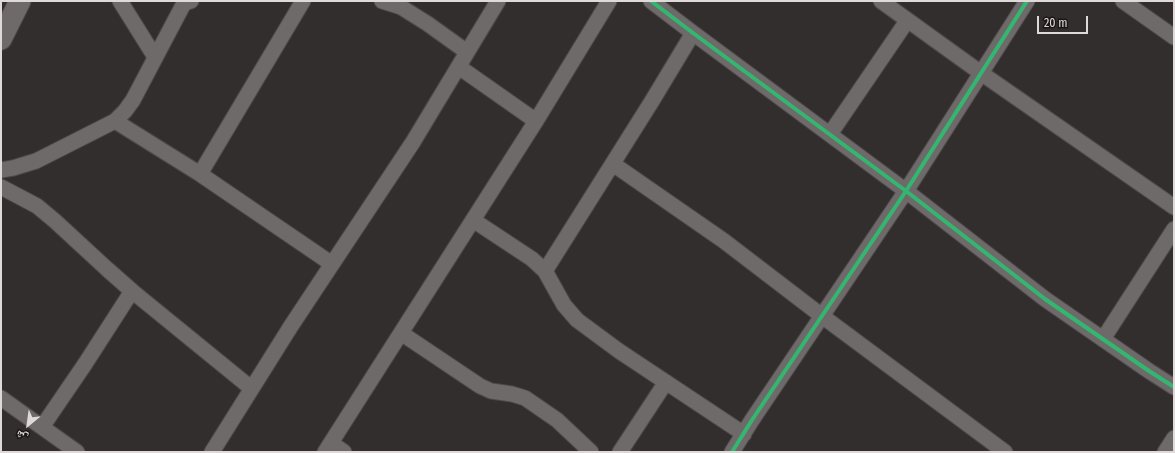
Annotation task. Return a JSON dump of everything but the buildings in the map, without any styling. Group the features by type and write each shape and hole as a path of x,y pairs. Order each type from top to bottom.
{"street":[{"path":"120,1 155,57"},
{"path":"1,170 36,161 114,121 125,111 133,100 182,7 185,2 191,1"},
{"path":"200,174 303,1"},
{"path":"382,1 401,7 467,52"},
{"path":"212,452 251,388 413,142 498,1"},
{"path":"344,452 328,447 536,121 609,1"},
{"path":"651,1 906,191 1045,299 1174,387"},
{"path":"881,1 907,21 1174,207"},
{"path":"732,452 906,191 1026,1"},
{"path":"1123,1 1174,37"},
{"path":"1,39 15,3"},
{"path":"830,134 907,21"},
{"path":"545,271 652,102 693,33"},
{"path":"459,67 536,121"},
{"path":"114,121 200,174 332,264"},
{"path":"613,164 724,241 1005,452"},
{"path":"1,187 37,206 107,270 251,388"},
{"path":"473,220 532,259 545,271 564,305 576,320 619,351 744,434"},
{"path":"1104,339 1174,229"},
{"path":"42,427 132,291"},
{"path":"401,333 480,386 491,391 512,394 525,398 557,420 591,452"},
{"path":"620,452 666,382"},
{"path":"1,398 77,452"},
{"path":"1165,452 1174,438"}],"cycle path":[{"path":"651,1 906,191 1045,299 1174,387"},
{"path":"732,452 906,191 1027,1"}]}
